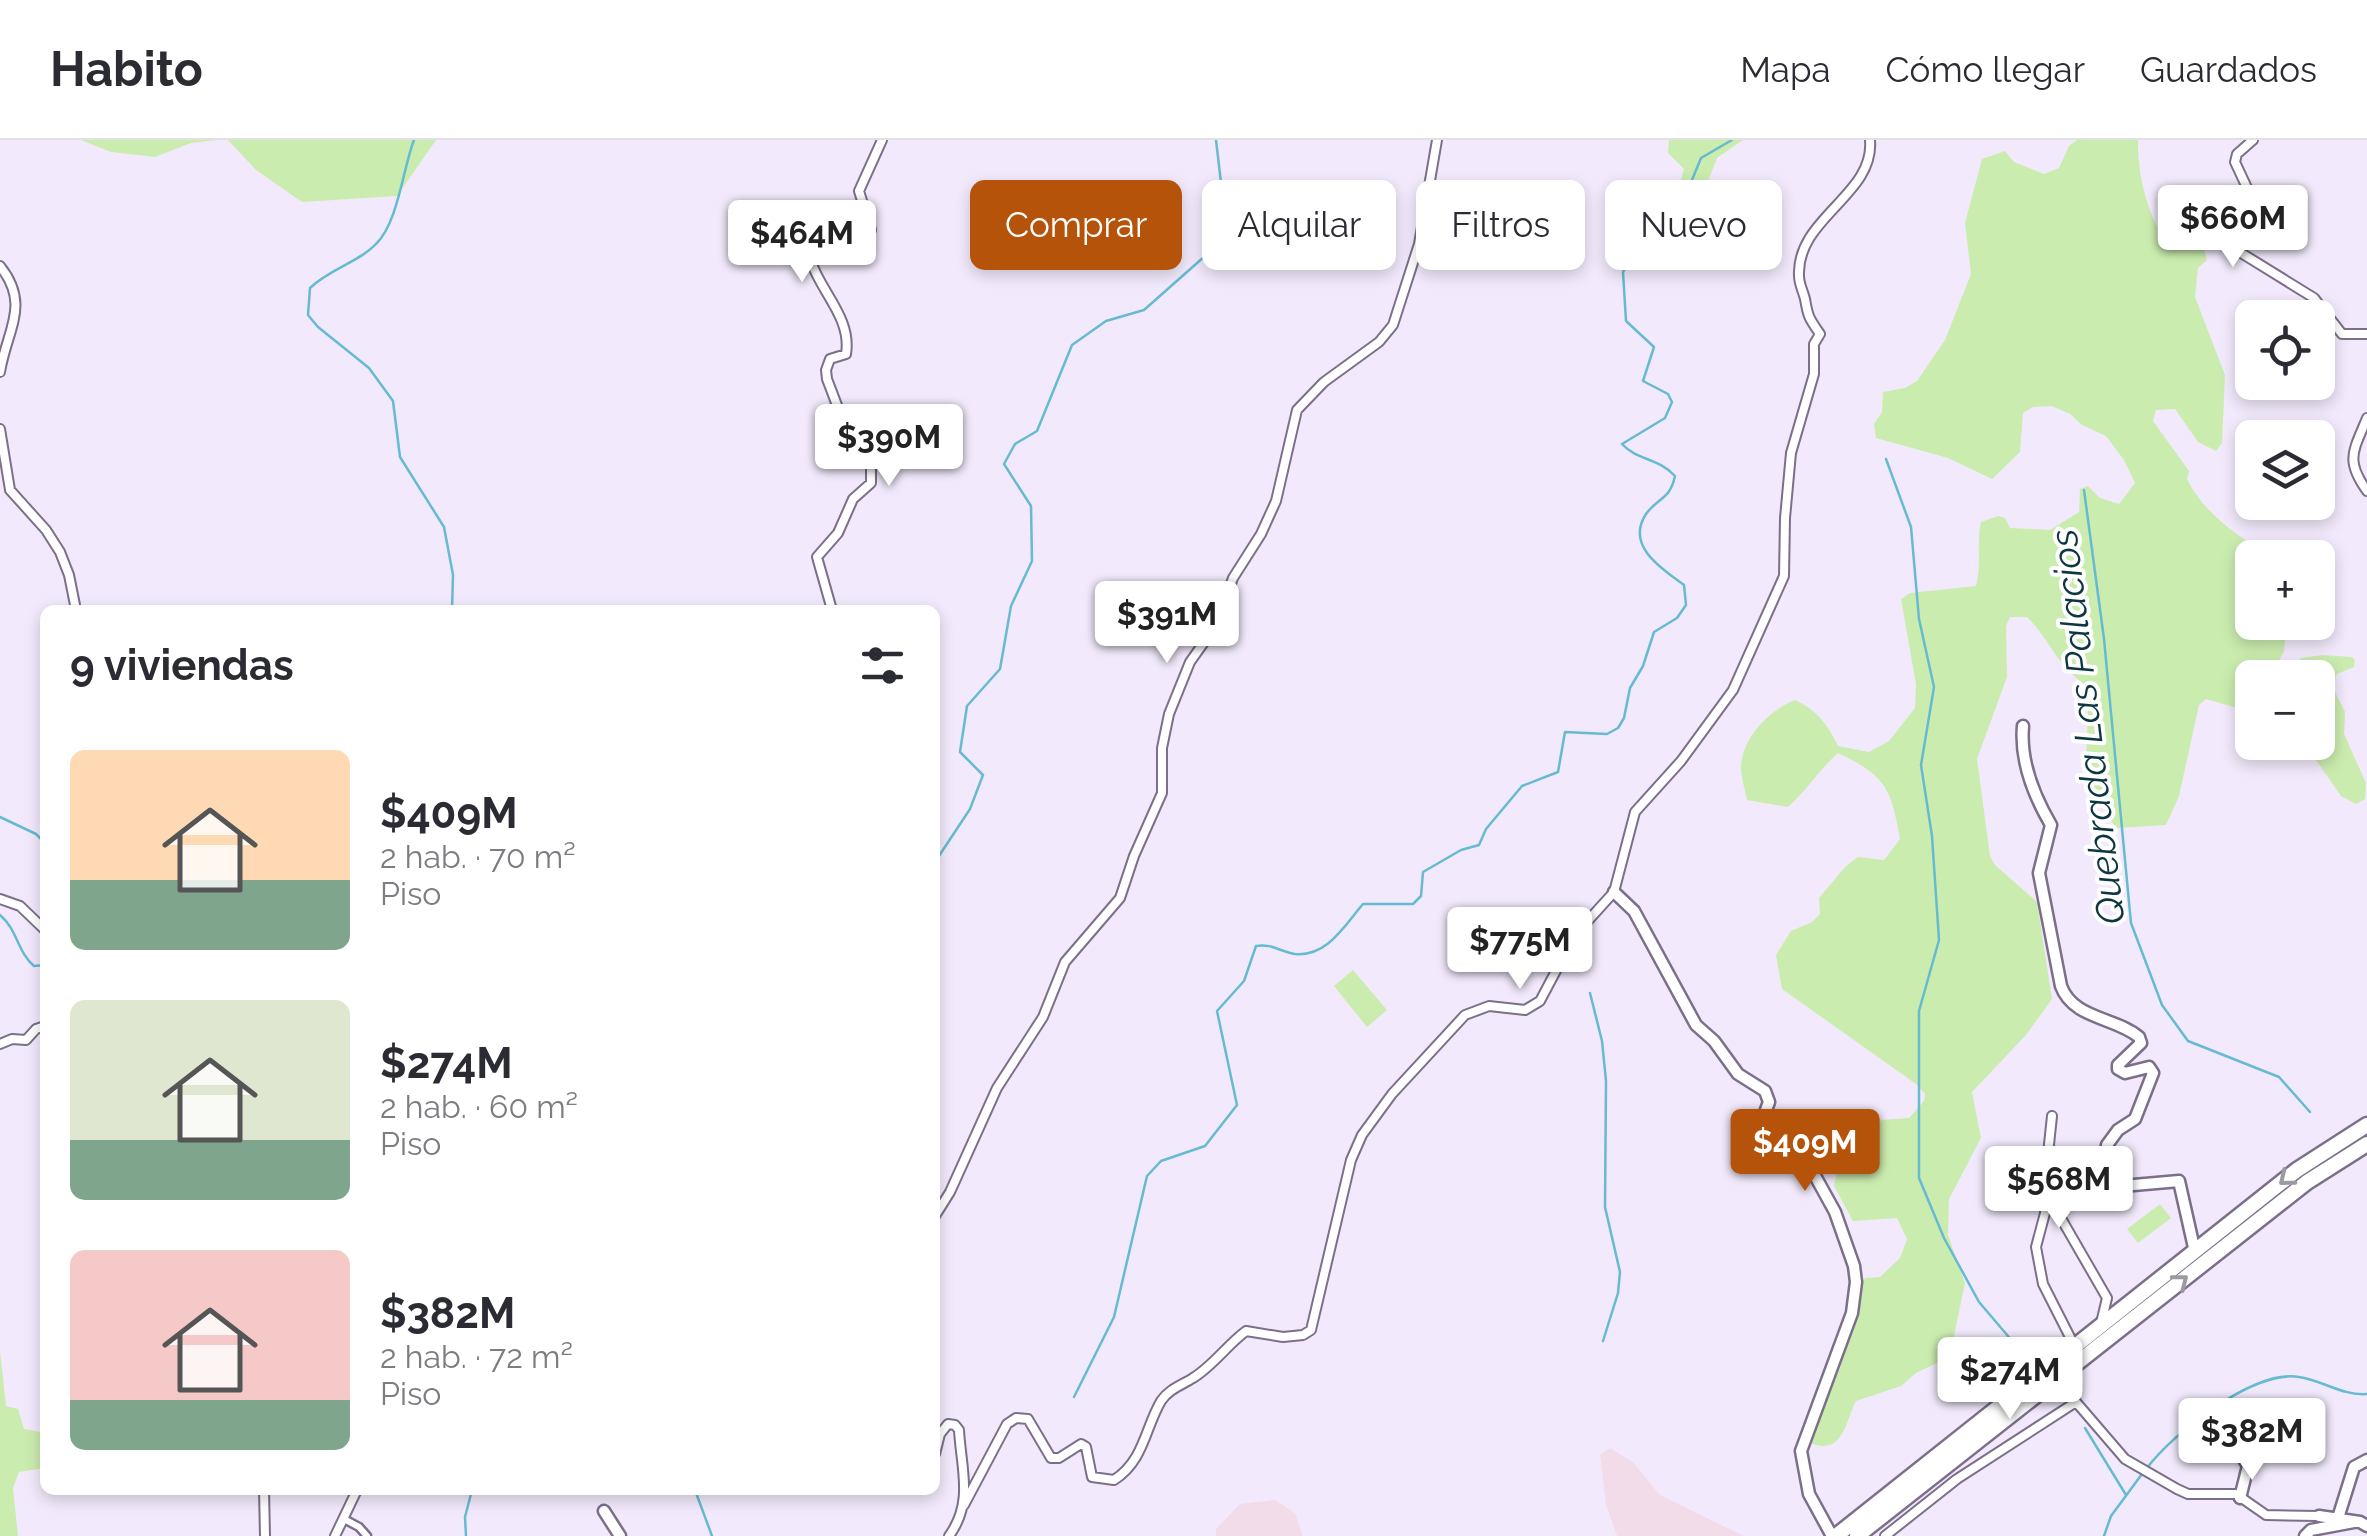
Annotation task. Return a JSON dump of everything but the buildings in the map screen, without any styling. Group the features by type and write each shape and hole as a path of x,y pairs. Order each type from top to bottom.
{"highway":[{"path":"1834,1536 2321,1152 2367,1125"},
{"path":"1857,1536 2307,1182 2367,1144"}],"street":[{"path":"831,605 817,557 838,533 853,499 871,483 869,440 874,420 866,412 847,426 843,421 826,370 830,359 846,354 845,334 810,260 828,243 837,240 855,244 868,238 870,230 859,191 882,140"},
{"path":"940,1208 997,1088 1043,1017 1065,962 1120,898 1162,793 1162,748 1169,714 1190,662 1217,624 1233,578 1276,501 1298,410 1324,382 1388,334 1393,325 1419,244 1437,140"},
{"path":"949,1536 1007,1424 1016,1418 1028,1419 1052,1458 1059,1458 1081,1444 1086,1447 1092,1477 1114,1480 1126,1473 1137,1456 1167,1394 1204,1370 1238,1336 1246,1331 1294,1337 1311,1330 1352,1160 1362,1135 1392,1094 1464,1016 1489,1006 1525,1010 1540,1001 1575,935 1614,892 1635,812 1676,768 1734,690 1784,576 1791,453 1816,364 1814,344 1820,334 1806,316 1805,297 1798,280 1802,255 1810,237 1866,168 1870,140"},
{"path":"2253,140 2235,162 2249,192 2232,212 2232,232 2238,251 2314,298 2342,334 2367,334"},
{"path":"0,266 13,283 17,310 0,372"},
{"path":"2367,418 2351,463 2367,491"},
{"path":"0,429 10,490 60,552 75,605"},
{"path":"2023,726 2024,758 2051,825 2039,873 2065,996 2075,1007 2139,1037 2141,1043 2118,1069 2125,1073 2149,1068 2154,1073 2136,1119 2118,1130 2107,1145 2105,1184 2110,1187 2179,1181 2195,1252"},
{"path":"1614,892 1634,911 1696,1025 1714,1041 1738,1074 1765,1091 1769,1102 1763,1118 1790,1121 1803,1154 1826,1190 1854,1266 1852,1313 1800,1451 1809,1494 1834,1536"},
{"path":"0,899 20,906 40,925"},
{"path":"0,1044 12,1039 26,1040 40,1028"},
{"path":"2052,1116 2048,1154 2051,1172 2045,1186 2045,1213 2036,1247 2043,1284 2075,1347"},
{"path":"2062,1220 2107,1298 2100,1326"},
{"path":"2107,1298 2129,1304"},
{"path":"1885,1536 1957,1479 2076,1402 2125,1459 2177,1490 2188,1494 2236,1494 2266,1514 2338,1518 2367,1526"},
{"path":"940,1434 948,1424 959,1430 966,1478 964,1505"},
{"path":"2225,1426 2246,1456 2248,1466 2240,1498"},
{"path":"2338,1518 2354,1467 2367,1460"},
{"path":"264,1495 264,1536"},
{"path":"336,1536 354,1495"},
{"path":"604,1511 620,1536"},
{"path":"344,1518 367,1536"},
{"path":"2305,1536 2311,1530 2354,1522"}],"shaded area":[{"path":"1610,1448 1633,1462 1660,1495 1744,1536 1617,1536 1606,1505 1600,1455"},
{"path":"1275,1500 1295,1513 1303,1536 1216,1536 1216,1529 1240,1504"}],"green space":[{"path":"81,140 217,140 191,143 155,157 111,152"},
{"path":"228,140 436,140 397,196 302,202 256,170"},
{"path":"1669,140 1743,140 1717,158 1709,180 1681,180 1684,169 1668,153"},
{"path":"2077,140 2138,140 2142,184 2159,229 2176,250 2198,243 2204,249 2207,260 2198,268 2195,297 2225,375 2222,443 2216,451 2198,442 2175,409 2156,410 2153,421 2189,471 2187,479 2203,503 2247,540 2235,540 2235,640 2285,640 2284,651 2280,660 2235,660 2235,707 2206,699 2199,705 2179,796 2166,825 2116,828 2085,779 2087,685 2061,662 2027,617 2010,617 2006,626 2007,677 1977,759 1990,856 2037,902 2052,999 2026,1035 1972,1092 1981,1138 1949,1199 1948,1235 1965,1283 1953,1341 1939,1362 1901,1386 1856,1401 1841,1435 1829,1445 1820,1446 1808,1442 1809,1434 1840,1368 1860,1287 1865,1278 1880,1277 1900,1258 1907,1239 1897,1218 1853,1221 1834,1186 1839,1163 1881,1120 1909,1118 1924,1101 1925,1094 1782,989 1776,955 1791,931 1820,914 1819,898 1846,866 1858,857 1884,860 1900,839 1884,786 1854,761 1838,753 1788,807 1747,800 1741,771 1743,756 1759,726 1795,700 1821,718 1838,746 1869,752 1889,741 1915,708 1916,684 1901,599 1910,593 1976,586 1981,522 1998,516 2005,518 2010,528 2050,530 2079,512 2080,489 2088,486 2100,498 2119,504 2135,483 2106,436 2052,406 2033,407 2023,413 2020,452 1992,479 1948,458 1876,438 1874,424 1882,412 1883,392 1917,381 1945,340 1971,274 1965,223 1982,159 2005,151 2014,162 2044,174 2059,168 2069,146"},
{"path":"2323,655 2355,660 2354,667 2337,674 2335,679 2335,660 2301,658"},
{"path":"2335,692 2345,712 2344,734 2366,783 2365,799 2356,804 2341,796 2316,760 2335,760"},
{"path":"1353,970 1387,1010 1367,1027 1334,986"},
{"path":"2160,1204 2171,1218 2138,1243 2127,1229"},
{"path":"0,1351 6,1406 18,1409 24,1429 40,1432 40,1469 19,1472 13,1488 18,1536 0,1536"}],"waterway":[{"path":"414,140 395,209 383,235 369,250 310,288 308,315 369,368 393,401 400,457 444,527 453,575 452,605"},
{"path":"940,854 970,809 983,775 960,752 967,706 1000,669 1011,606 1032,561 1031,506 1004,464 1015,444 1037,431 1072,345 1106,321 1144,310 1205,256 1217,228 1222,191 1216,140"},
{"path":"1074,1397 1114,1317 1147,1176 1161,1161 1205,1146 1237,1105 1217,1011 1244,981 1256,946 1306,954 1334,938 1363,904 1413,904 1421,896 1423,872 1461,850 1479,845 1486,829 1522,786 1558,772 1565,732 1607,734 1618,728 1654,632 1677,618 1686,605 1684,585 1649,556 1640,536 1646,514 1667,494 1675,476 1622,444 1665,418 1672,402 1668,394 1643,381 1654,347 1626,321 1623,272 1643,239 1671,219 1701,158 1732,140"},
{"path":"1886,459 1911,527 1919,619 1934,687 1921,765 1932,836 1939,940 1919,1011 1919,1178 1944,1238 1979,1302 2019,1349"},
{"name":"Quebrada Las Palacios","path":"2084,490 2104,639 2131,923 2162,1005 2188,1041 2279,1077 2310,1112"},
{"path":"0,817 40,838"},
{"path":"0,915 24,955 34,966 40,965"},
{"path":"1590,993 1602,1041 1606,1081 1605,1207 1620,1272 1618,1293 1603,1341"},
{"path":"2147,1468 2194,1422 2260,1383 2299,1377 2349,1393 2367,1394"},
{"path":"2085,1428 2126,1495"},
{"path":"2104,1536 2111,1516 2142,1474"},
{"path":"466,1536 465,1517 471,1495"},
{"path":"697,1495 712,1536"}]}
